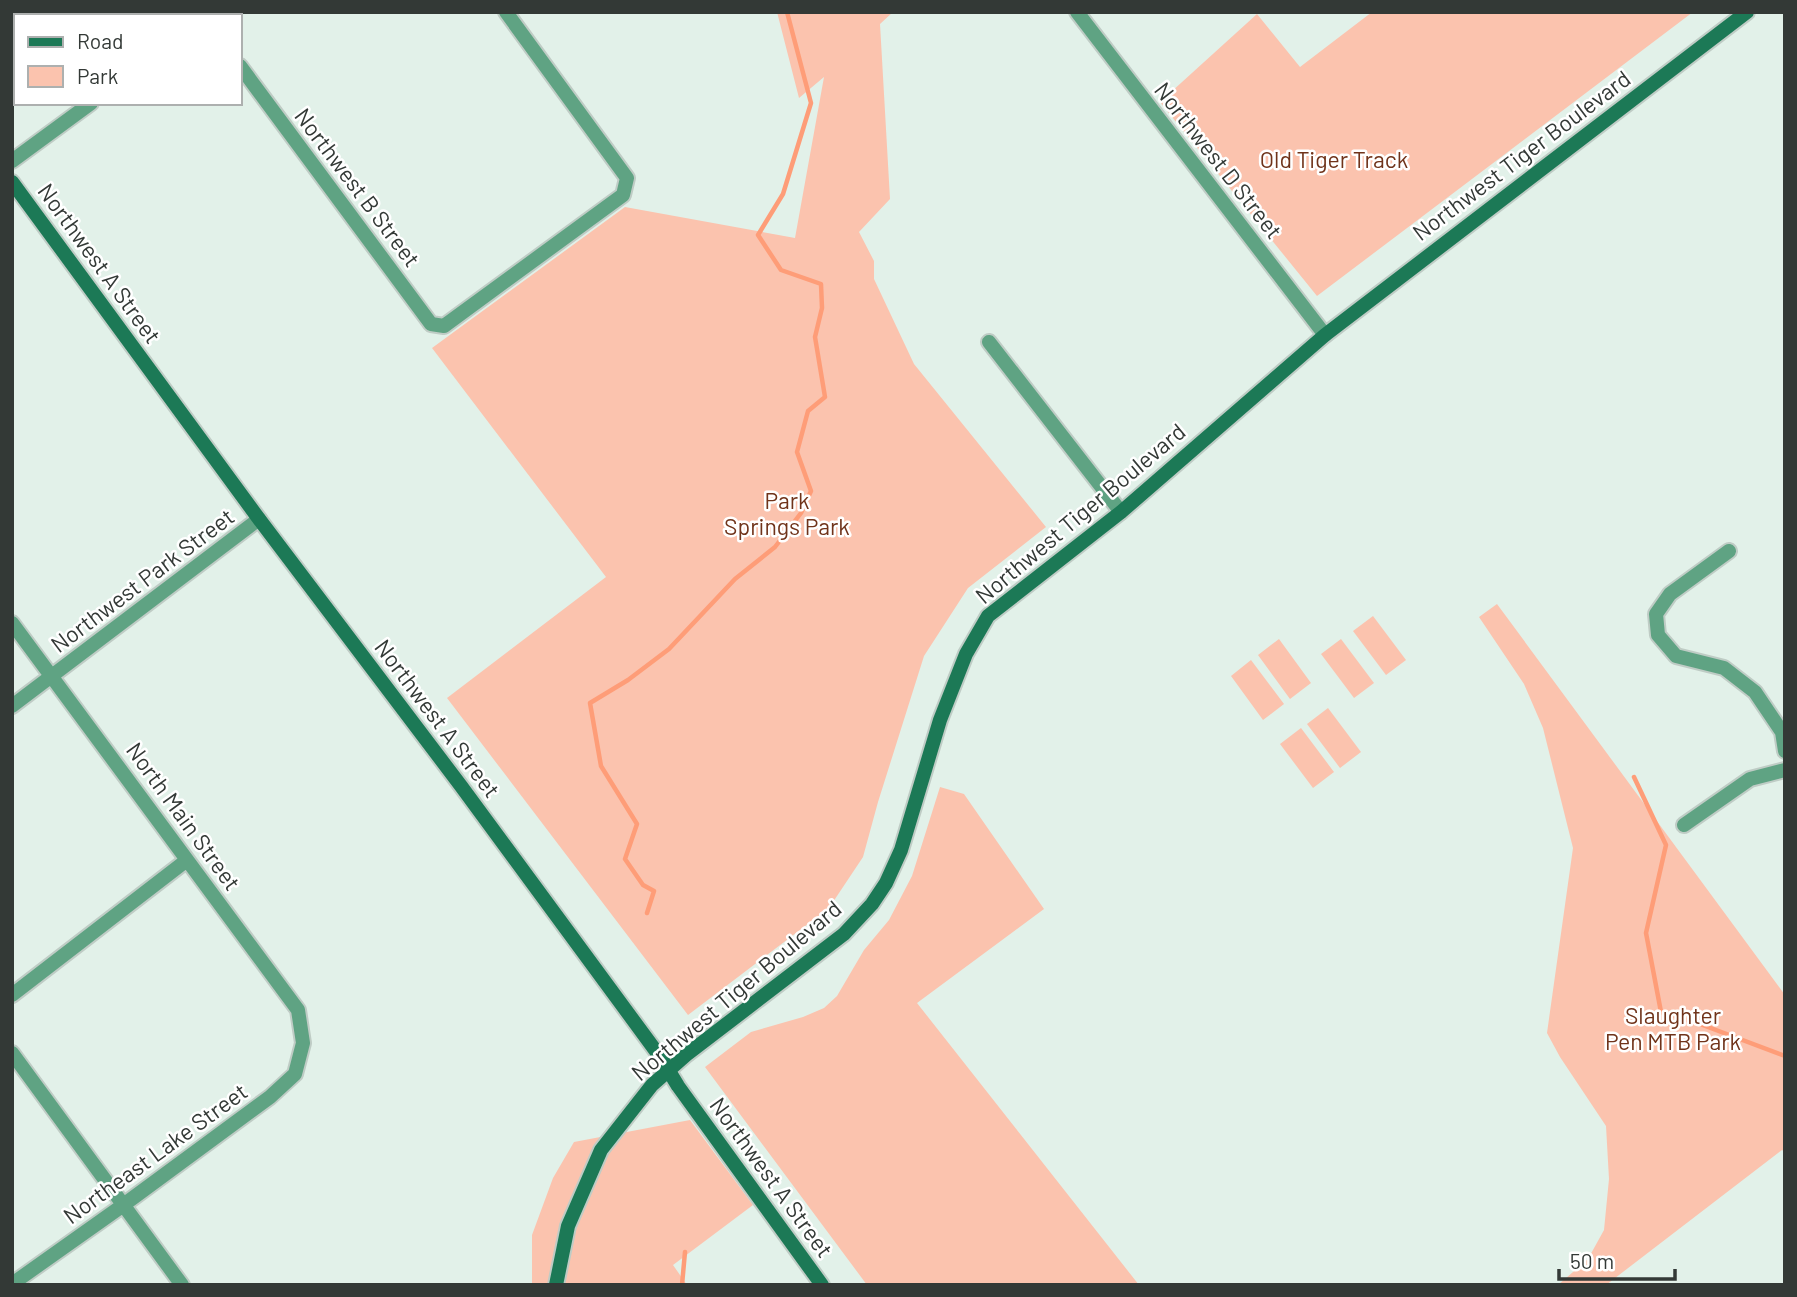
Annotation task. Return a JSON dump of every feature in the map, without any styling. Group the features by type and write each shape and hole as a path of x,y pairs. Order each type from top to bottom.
{"street":[{"name":"Northwest B Street","path":"242,69 431,324 444,326 623,195 627,178 506,12"},
{"name":"Northwest D Street","path":"1077,12 1325,335"},
{"name":"Northwest Tiger Boulevard","path":"556,1285 568,1226 601,1150 641,1098 667,1070 844,934 872,904 886,883 901,850 940,720 966,654 988,616 1121,512 1325,335 1747,12"},
{"path":"12,161 88,105"},
{"name":"Northwest A Street","path":"12,182 259,519 469,797 661,1058 822,1285"},
{"path":"989,342 1121,512"},
{"name":"Northwest Park Street","path":"12,706 259,519"},
{"path":"1729,551 1670,594 1656,614 1658,635 1676,656 1724,668 1755,692 1782,732 1785,751"},
{"name":"North Main Street","path":"12,623 298,1010 303,1043"},
{"path":"1684,825 1750,779 1785,770"},
{"path":"12,995 187,860"},
{"name":"Northeast Lake Street","path":"12,1284 270,1097 295,1074 303,1043"},
{"path":"12,1053 182,1285"}],"green space":[{"name":"Park Springs Park","path":"777,12 893,12 880,24 890,199 859,232 874,261 874,279 914,364 1046,527 968,588 924,656 863,857 829,908 688,1015 447,698 606,577 432,348 625,207 795,238 824,77 799,98"},
{"name":"Old Tiger Track","path":"1372,12 1693,12 1317,296 1160,102 1257,14 1300,67"},
{"name":"Slaughter Pen MTB Park","path":"1497,604 1785,995 1785,1152 1782,1150 1606,1285 1558,1285 1588,1259 1604,1230 1609,1179 1606,1126 1547,1033 1573,848 1543,728 1524,684 1479,617"},
{"path":"1373,616 1406,660 1386,675 1353,631"},
{"path":"1279,639 1311,683 1290,699 1258,655"},
{"path":"1341,639 1374,683 1354,698 1321,654"},
{"path":"1251,660 1284,704 1263,720 1231,676"},
{"path":"1328,708 1361,752 1340,768 1307,724"},
{"path":"1301,728 1334,772 1313,788 1280,744"},
{"path":"940,787 964,794 1044,909 917,1003 1139,1285 867,1285 705,1067 751,1032 803,1017 824,1008 837,996 864,950 889,920 912,876"},
{"path":"690,1120 753,1205 673,1265 687,1285 532,1285 532,1235 553,1178 574,1142"}],"waterway":[{"path":"647,913 654,891 643,885 625,859 637,824 601,766 590,703 628,680 669,649 735,579 775,547 801,513 811,491 797,452 808,411 825,397 815,337 822,308 821,284 781,270 758,235 783,194 811,103 787,12"},
{"path":"1634,777 1666,845 1646,933 1661,1012 1785,1056"},
{"path":"682,1285 685,1252"}]}
